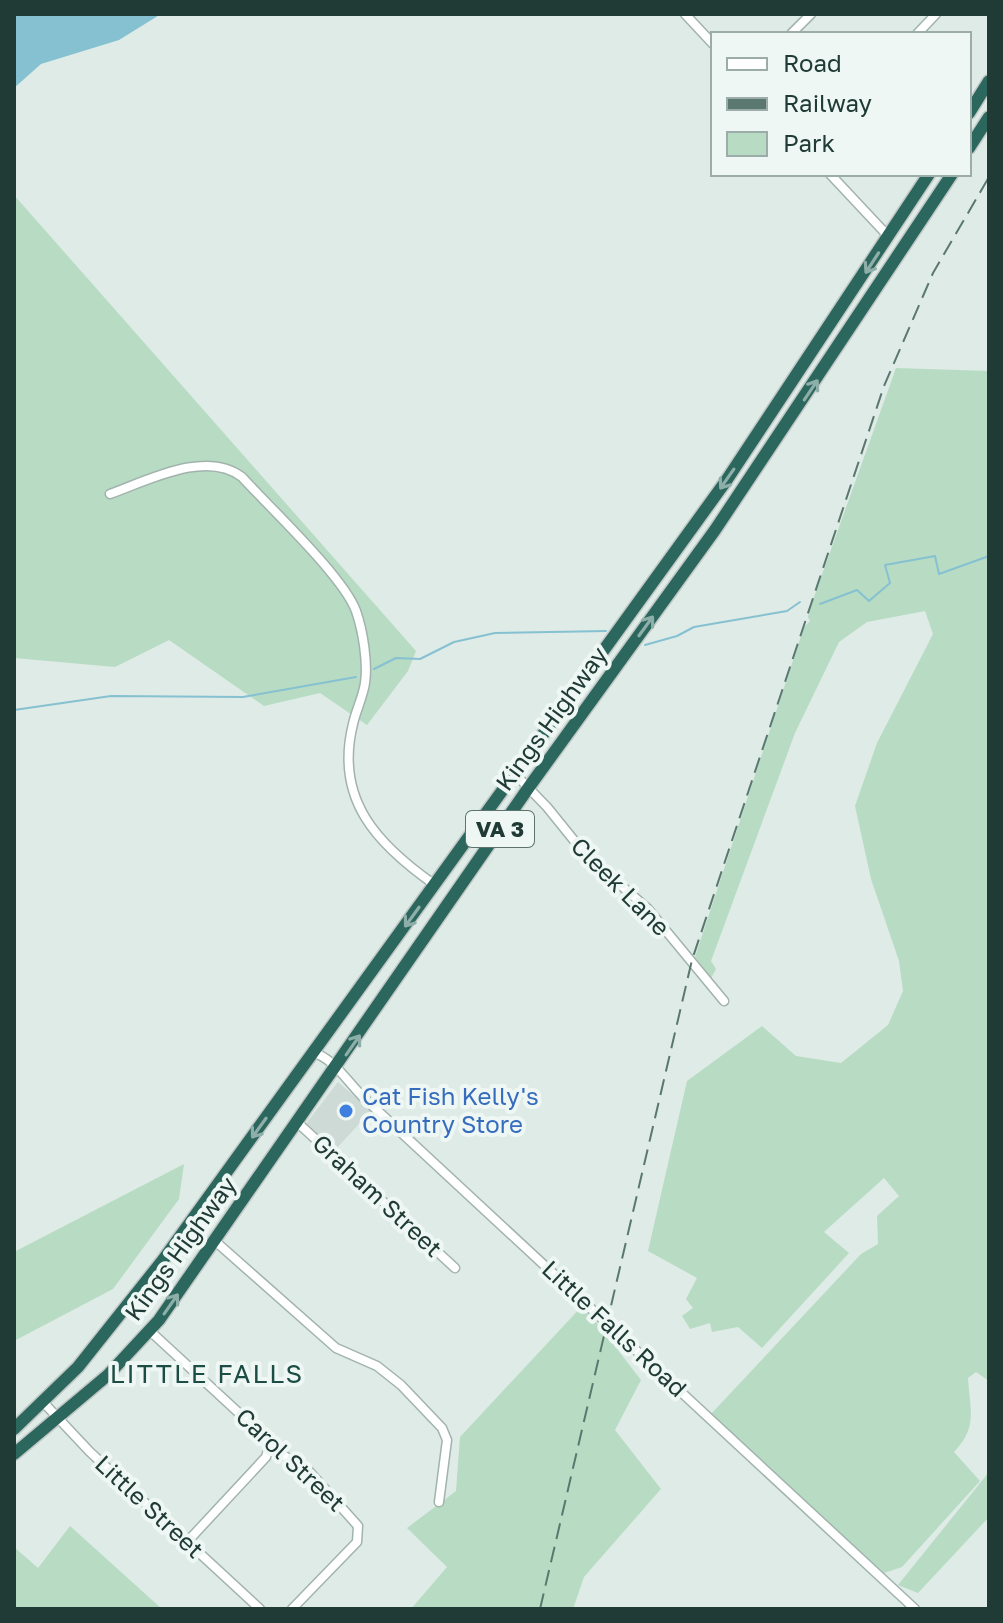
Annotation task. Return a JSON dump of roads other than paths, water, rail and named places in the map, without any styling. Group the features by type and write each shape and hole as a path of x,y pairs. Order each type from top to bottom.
{"highway":[{"path":"971,110 989,81"},
{"path":"971,145 989,117"},
{"name":"Kings Highway","path":"14,1429 43,1402 120,1317 313,1053 766,423 928,176"},
{"name":"Kings Highway","path":"14,1454 108,1375 150,1331 336,1069 529,787 781,435 951,176"},
{"path":"766,423 781,435"}],"street":[{"path":"686,14 711,42"},
{"path":"793,32 811,14"},
{"path":"919,32 936,14"},
{"path":"832,176 889,237"},
{"path":"110,494 180,471 212,466 228,468 242,477 340,585 359,622 366,673 349,749 355,794 366,821 382,844 435,885"},
{"name":"Cleek Lane","path":"515,774 585,854 648,909 724,1001"},
{"name":"Little Falls Road","path":"313,1053 325,1056 915,1609"},
{"name":"Graham Street","path":"298,1123 455,1268"},
{"path":"215,1241 336,1348 377,1366 393,1379 442,1428 447,1440 439,1502"},
{"name":"Carol Street","path":"150,1331 265,1437 269,1447 307,1469 358,1526 357,1542 292,1609"},
{"name":"Little Street","path":"43,1402 260,1609"},
{"path":"187,1542 266,1457 269,1447"}],"water":[{"path":"14,14 161,14 119,40 41,64 14,88"}],"waterway":[{"path":"820,604 857,590 869,601 890,583 885,565 935,556 939,574 989,556"},
{"path":"645,645 677,636 694,627 787,611 800,602"},
{"path":"374,669 396,658 420,659 454,642 495,633 606,631"},
{"path":"14,710 111,696 243,697 356,677"}],"railway":[{"path":"540,1609 692,960 884,386 933,273 989,177"}],"place":[{"name":"Cat Fish Kelly's Country Store","path":"346,1111"}],"district":[{"name":"LITTLE FALLS","path":"207,1374"}]}
